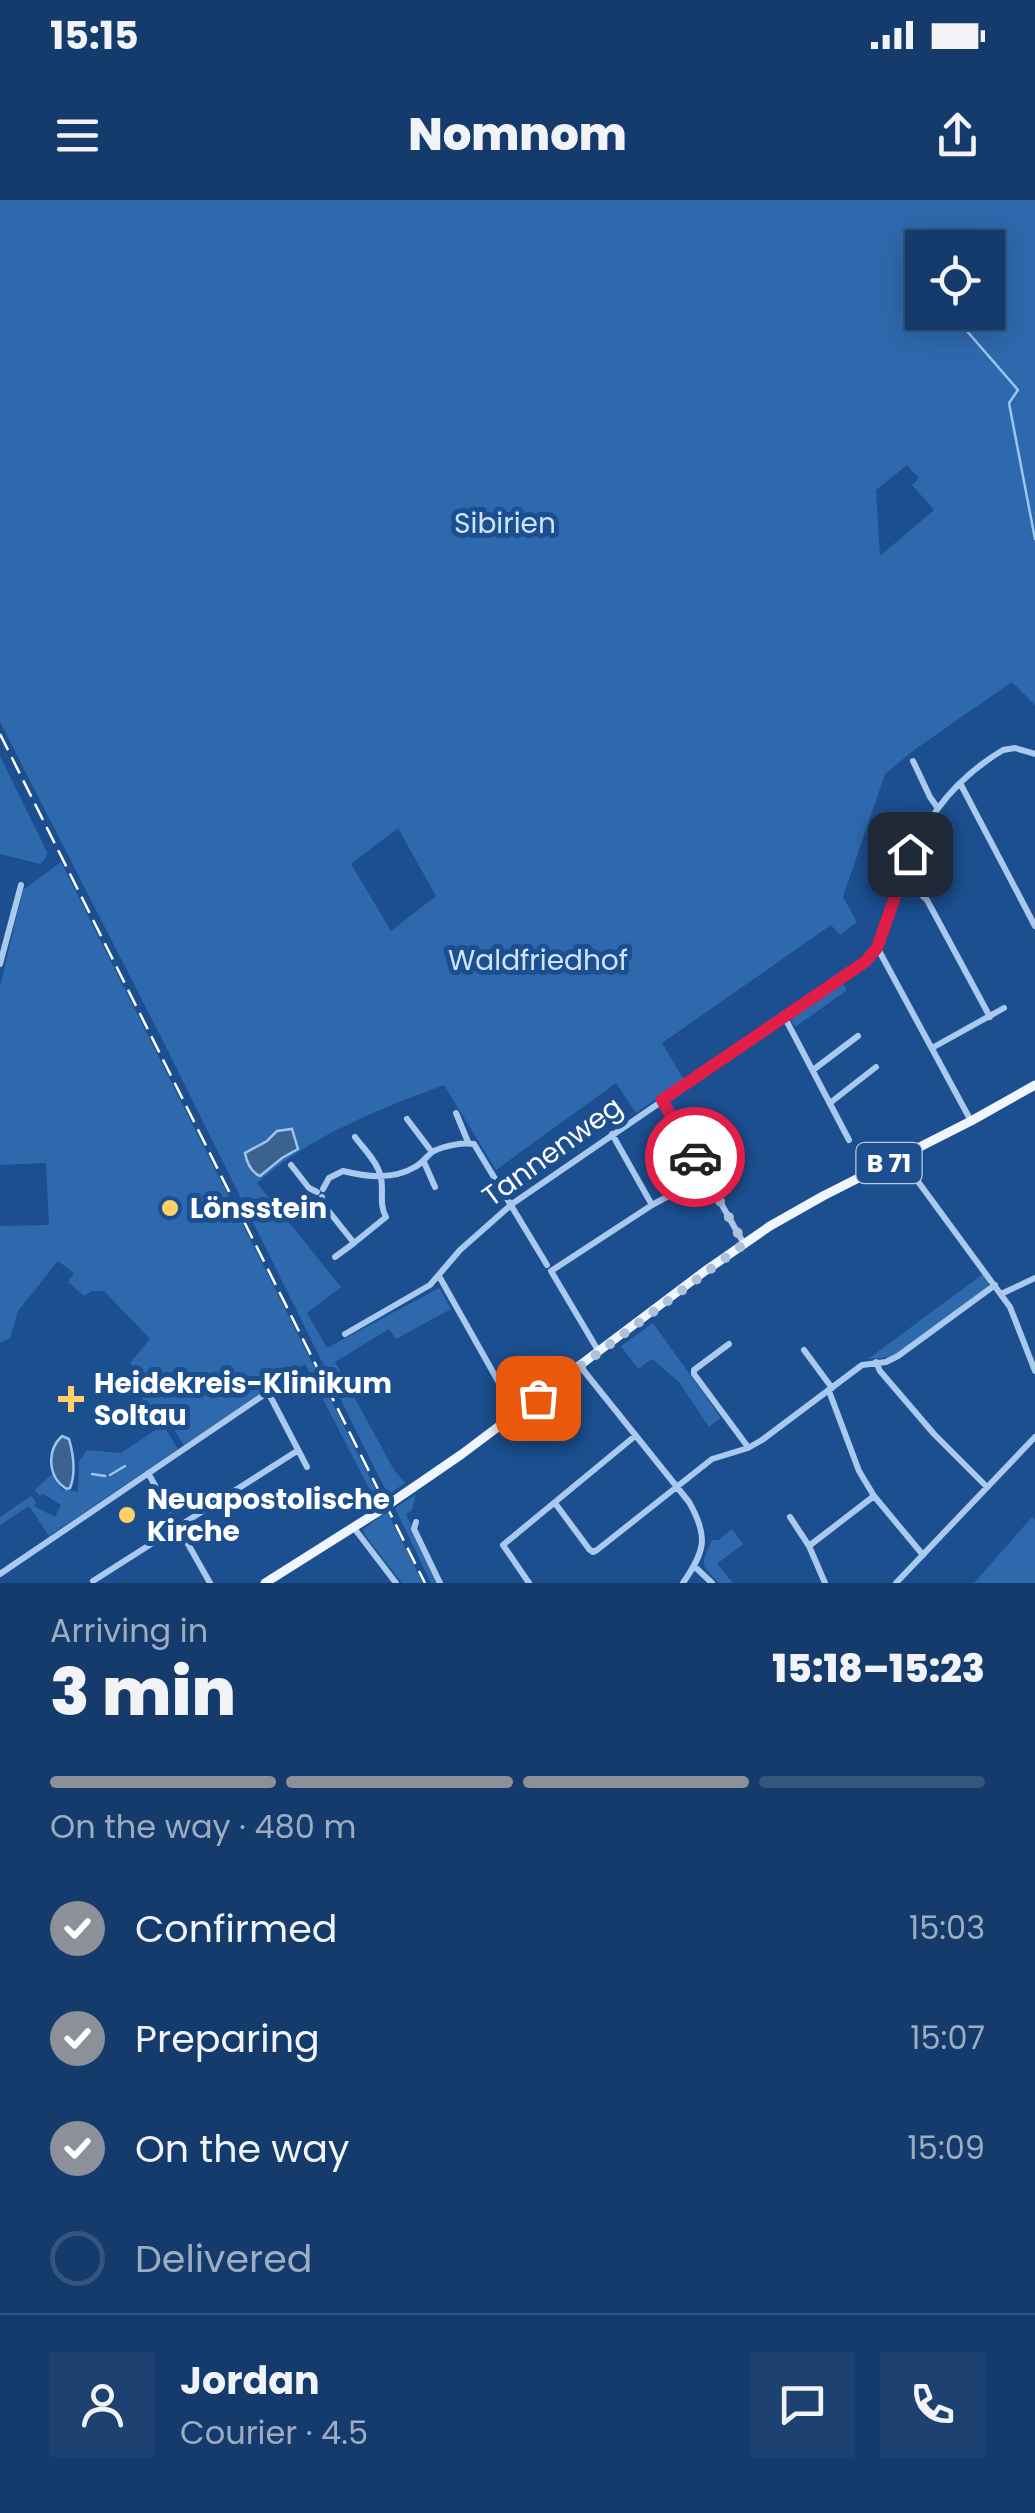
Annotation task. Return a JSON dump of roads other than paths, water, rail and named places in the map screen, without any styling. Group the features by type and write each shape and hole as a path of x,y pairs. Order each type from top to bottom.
{"main road":[{"name":"B 71","path":"269,1582 517,1414 744,1244 798,1209 1031,1090"}],"street":[{"path":"971,1121 877,948 914,845 937,807 998,753 1015,748 1035,754"},
{"path":"913,761 937,807"},
{"path":"960,783 1035,926"},
{"path":"900,880 914,886 927,900 990,1016"},
{"path":"0,964 21,884"},
{"name":"Tannenweg","path":"345,1334 423,1291 460,1250 512,1204 865,962 877,948"},
{"path":"932,1048 1004,1008"},
{"path":"784,1016 849,1140"},
{"path":"812,1070 858,1036"},
{"path":"830,1103 876,1068"},
{"path":"662,1100 744,1244"},
{"path":"456,1113 468,1142 478,1148 599,1352"},
{"path":"407,1119 432,1152"},
{"path":"612,1134 652,1205"},
{"path":"335,1257 386,1217 381,1209 379,1168 355,1137"},
{"path":"354,1243 323,1204 321,1193 329,1178 343,1171 381,1177 412,1170 432,1152 468,1142"},
{"path":"900,1158 1001,1294 1016,1320 1035,1371"},
{"path":"424,1162 436,1187"},
{"path":"549,1268 728,1163"},
{"path":"291,1165 309,1188 321,1193"},
{"path":"439,1276 517,1414"},
{"path":"1001,1294 1035,1278"},
{"path":"554,1503 592,1552 716,1456 748,1448 862,1365 898,1356 995,1285"},
{"path":"729,1344 694,1370 694,1374 748,1448"},
{"path":"804,1350 830,1390 859,1471 874,1496 923,1556"},
{"path":"876,1362 934,1434 987,1487"},
{"path":"580,1366 677,1486 700,1522 704,1538 700,1554 682,1583"},
{"path":"0,1574 268,1392 307,1467"},
{"path":"529,1583 503,1545 635,1436"},
{"path":"896,1583 1035,1437"},
{"path":"92,1581 298,1451"},
{"path":"148,1473 210,1583"},
{"path":"809,1546 874,1496"},
{"path":"790,1517 809,1546 825,1583"},
{"path":"416,1522 414,1529 440,1583"},
{"path":"354,1528 396,1583"},
{"path":"694,1566 712,1583"}],"waterway":[{"path":"966,330 1018,390 1009,403 1035,539"},
{"path":"110,1475 125,1466"},
{"path":"92,1474 105,1476"}],"railway":[{"path":"0,734 425,1583"}],"place":[{"name":"Lönsstein","path":"170,1208"},
{"name":"Heidekreis-Klinikum Soltau","path":"71,1399"},
{"name":"Neuapostolische Kirche","path":"127,1515"}],"park label":[{"name":"Sibirien","path":"505,523"},
{"name":"Waldfriedhof","path":"538,960"}]}
